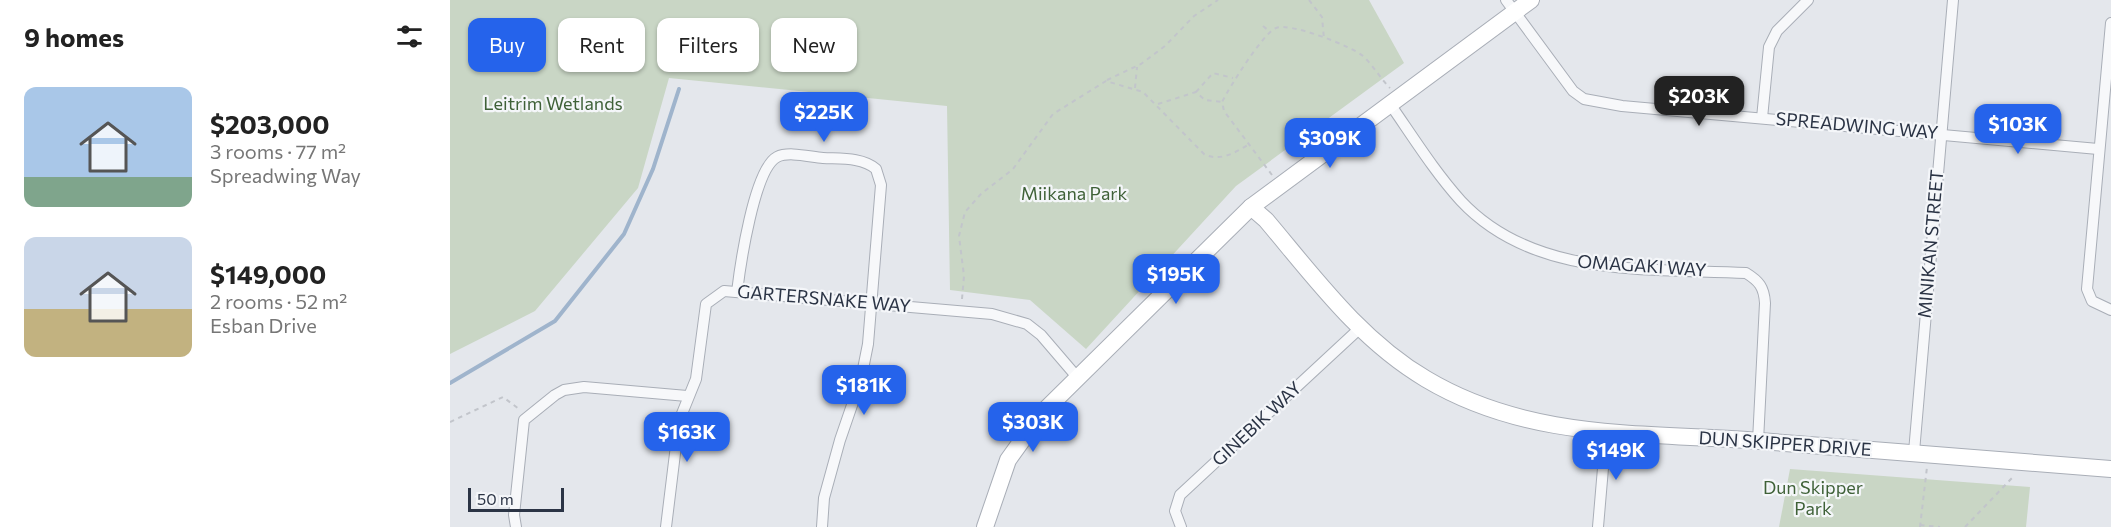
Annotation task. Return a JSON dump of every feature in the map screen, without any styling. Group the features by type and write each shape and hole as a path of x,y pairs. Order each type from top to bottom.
{"street":[{"path":"985,527 999,480 1022,438 1077,377 1251,207 1394,101 1510,6 1531,0"},
{"path":"1762,118 1768,47 1777,31 1808,0"},
{"name":"MINIKAN STREET","path":"1921,453 1941,133 1953,0"},
{"name":"SPREADWING WAY","path":"1510,6 1573,91 1584,99 1622,106 1941,133 2098,149"},
{"path":"2111,23 2087,289 2092,301 2111,310"},
{"name":"OMAGAKI WAY","path":"1394,101 1437,172 1462,202 1509,238 1536,251 1570,262 1600,266 1746,273 1757,280 1763,289 1765,303 1758,441"},
{"path":"737,292 742,244 766,171 777,157 789,155 865,162 878,173 880,185 868,344 861,379 840,440 824,498 822,527"},
{"name":"DUN SKIPPER DRIVE","path":"1251,207 1266,220 1359,329 1426,379 1479,406 1526,421 1606,433 1758,441 2111,469"},
{"name":"GARTERSNAKE WAY","path":"666,527 679,421 698,369 706,304 723,291 992,314 1027,324 1041,335 1077,377"},
{"name":"GINEBIK WAY","path":"1181,527 1175,511 1180,495 1359,329"},
{"path":"516,527 514,515 521,436 527,416 564,390 584,387 687,396"},
{"path":"1598,527 1606,433"}],"path":[{"path":"960,311 964,276 958,236 965,212 981,194 1013,169 1053,114 1157,53 1194,16 1218,0"},
{"path":"1309,0 1319,11 1324,22 1324,39"},
{"path":"1281,183 1248,145 1224,111 1222,102 1233,78 1249,61 1269,31 1289,25 1363,56 1394,101"},
{"path":"1263,26 1269,31"},
{"path":"1136,88 1137,66"},
{"path":"1158,104 1196,92 1213,74 1233,78"},
{"path":"1106,81 1136,88 1158,104 1204,154 1210,157 1219,158 1248,145"},
{"path":"1196,92 1205,100 1222,102"},
{"path":"450,422 503,397 527,416"},
{"path":"1921,453 1920,526 1940,527"},
{"path":"1965,527 2012,478"}],"green space":[{"path":"450,0 1369,0 1404,63 1236,186 1086,349 1030,300 950,290 947,106 669,78 638,188 535,311 450,354"},
{"name":"Dun Skipper Park","path":"1790,469 2030,487 2026,527 1779,527"}],"waterway":[{"path":"450,383 555,321 624,234 653,169 679,89"}],"park label":[{"name":"Leitrim Wetlands","path":"553,104"},
{"name":"Miikana Park","path":"1074,194"}]}
